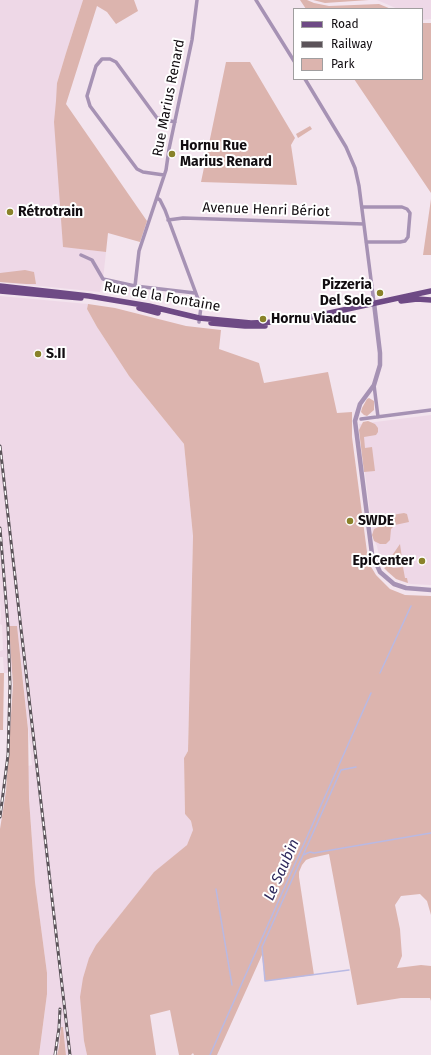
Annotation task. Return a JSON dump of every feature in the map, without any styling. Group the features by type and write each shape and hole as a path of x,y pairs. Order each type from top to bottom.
{"main road":[{"path":"0,286 28,291"},
{"path":"0,291 28,291"},
{"name":"Rue de la Fontaine","path":"28,291 118,300 199,320 251,323 275,322 311,317 396,301 417,299 431,300"},
{"name":"Rue de la Fontaine","path":"374,305 431,291"}],"street":[{"name":"Rue Marius Renard","path":"134,286 139,251 164,175 192,40 197,0"},
{"path":"256,0 293,60"},
{"path":"164,175 144,172 137,169 90,106 87,96 96,66 102,59 110,59 116,62 156,118 175,122"},
{"path":"306,80 346,147 355,168 362,207 380,358 379,372 374,385 360,404 355,421 372,554 380,572 394,584 406,588 431,590"},
{"path":"157,198 162,204 201,307 199,320"},
{"path":"362,207 402,207 407,209 410,213 408,237 405,241 366,242"},
{"name":"Avenue Henri Bériot","path":"168,220 183,218 364,224"},
{"path":"81,255 92,260 103,279 134,286 195,293"},
{"path":"374,385 378,417"},
{"path":"361,419 431,410"}],"shaded area":[{"path":"0,0 83,0 57,83 63,246 106,252 100,292 0,282"},
{"path":"377,0 431,0 431,19 423,20 423,8 396,8"},
{"path":"0,296 88,304 87,309 97,327 129,376 184,444 193,536 188,751 184,758 185,814 191,821 193,830 187,845 154,873 96,945 84,1041 87,1055 66,1055 63,1027 61,1028 57,1055 39,1055 47,994 47,973 35,882 29,799 28,766 32,765 23,678 12,673 4,673 3,657 0,657 0,651 3,650 2,625 0,624"},
{"path":"431,415 431,585 411,584 400,581 388,572 380,560 377,546 373,538 359,424"}],"green space":[{"path":"83,0 134,0 138,11 116,24 107,12 97,6 66,104 147,221 140,242 108,233 106,252 63,247 54,122 57,83"},
{"path":"300,0 307,0 329,6 379,4 389,8 305,8"},
{"path":"313,0 369,0 325,3"},
{"path":"423,23 431,23 431,193 355,80 423,80"},
{"path":"226,62 250,62 295,138 291,145 297,185 201,182"},
{"path":"310,126 312,129 298,138 296,134"},
{"path":"431,199 431,255 423,255"},
{"path":"25,270 34,272 36,284 0,282 0,273"},
{"path":"88,304 115,308 186,326 221,330 219,349 259,363 264,383 328,372 337,413 352,412 352,437 370,565 376,575 390,589 405,595 431,596 431,915 427,901 420,894 401,896 395,905 400,929 402,956 397,968 421,965 431,966 431,1001 430,998 401,998 357,1005 329,854 306,860 299,872 314,975 265,981 262,955 217,1055 194,1055 193,1053 191,1055 179,1055 170,1010 150,1015 156,1055 87,1055 84,1041 80,997 83,978 89,958 96,945 154,872 187,845 193,830 191,821 185,814 184,758 188,751 193,536 184,444 129,376 97,327 87,309"},
{"path":"369,398 374,401 374,410 367,416 361,412 367,399"},
{"path":"368,421 375,424 378,428 376,435 364,437 365,448 372,447 375,471 364,472 359,430 363,422"},
{"path":"407,514 409,522 395,525 391,529 390,540 386,544 380,544 374,541 372,535 374,529 387,523 392,515"},
{"path":"400,544 402,558 389,559 391,557"},
{"path":"389,564 393,568 403,567 405,578 407,578 408,583 396,579 384,568 386,567 385,565"},
{"path":"9,626 17,626 28,729 29,799 35,882 47,973 47,994 39,1055 0,1055 0,829 6,791 13,685"},
{"path":"0,673 4,673 3,730 0,730"},
{"path":"61,1027 63,1027 66,1055 57,1055"}],"waterway":[{"name":"Le Saubin","path":"380,673 411,606"},
{"name":"Le Saubin","path":"210,1055 371,693"},
{"name":"Le Saubin","path":"349,970 265,981 262,947 341,770 356,767"},
{"path":"303,855 310,852 314,853 431,833"},
{"path":"216,889 232,985"}],"railway":[{"path":"0,446 70,1055"},
{"path":"0,528 8,626 10,685 8,755 0,817"},
{"path":"55,1055 60,1009"}],"place":[{"name":"Hornu Rue Marius Renard","path":"172,154"},
{"name":"Rétrotrain","path":"10,212"},
{"name":"Pizzeria Del Sole","path":"380,293"},
{"name":"Hornu Viaduc","path":"263,319"},
{"name":"S.II","path":"38,354"},
{"name":"SWDE","path":"350,521"},
{"name":"EpiCenter","path":"422,561"}]}
